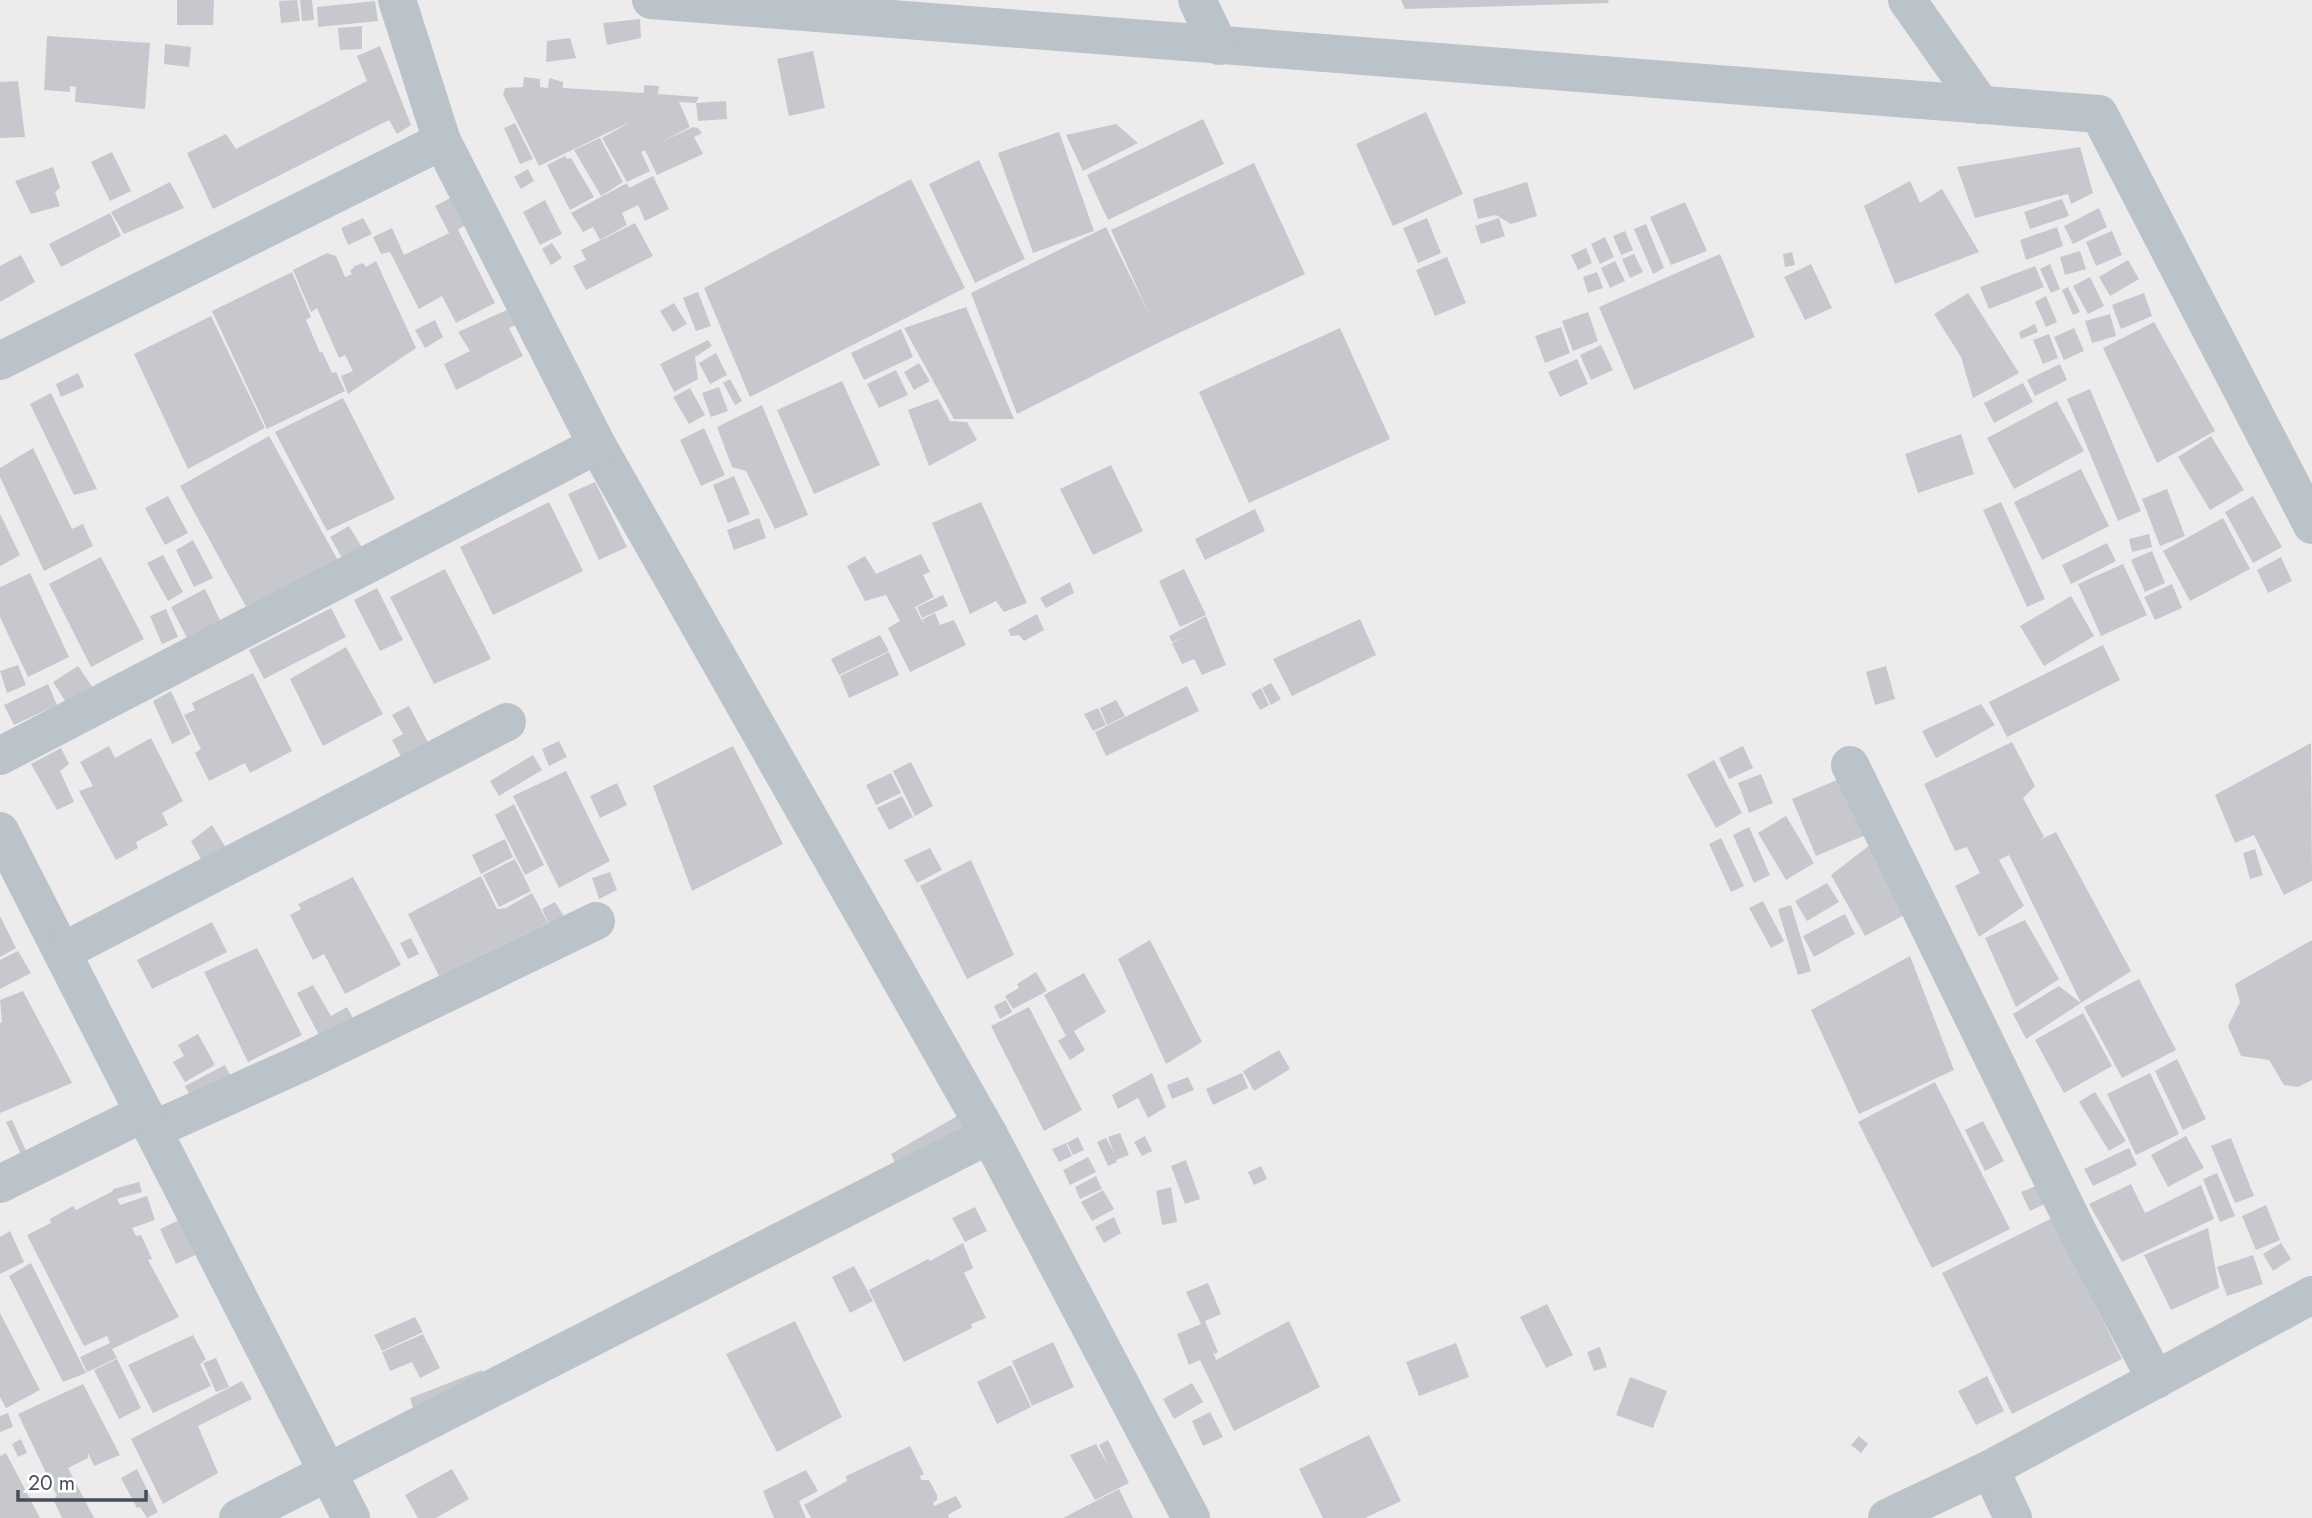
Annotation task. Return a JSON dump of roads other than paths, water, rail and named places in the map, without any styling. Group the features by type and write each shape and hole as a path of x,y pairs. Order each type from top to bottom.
{"street":[{"path":"397,0 442,141 597,445 989,1135 1191,1518"},
{"path":"652,0 2099,114 2312,526"},
{"path":"1197,0 1219,46"},
{"path":"1907,0 1981,105"},
{"path":"0,361 442,141"},
{"path":"0,756 597,445"},
{"path":"62,952 508,722"},
{"path":"1850,765 2079,1234 2156,1380"},
{"path":"0,831 351,1518"},
{"path":"0,1184 148,1122 304,1062 596,921"},
{"path":"238,1518 989,1135"},
{"path":"1886,1518 1990,1469 2312,1295"},
{"path":"1990,1469 2013,1518"}]}
